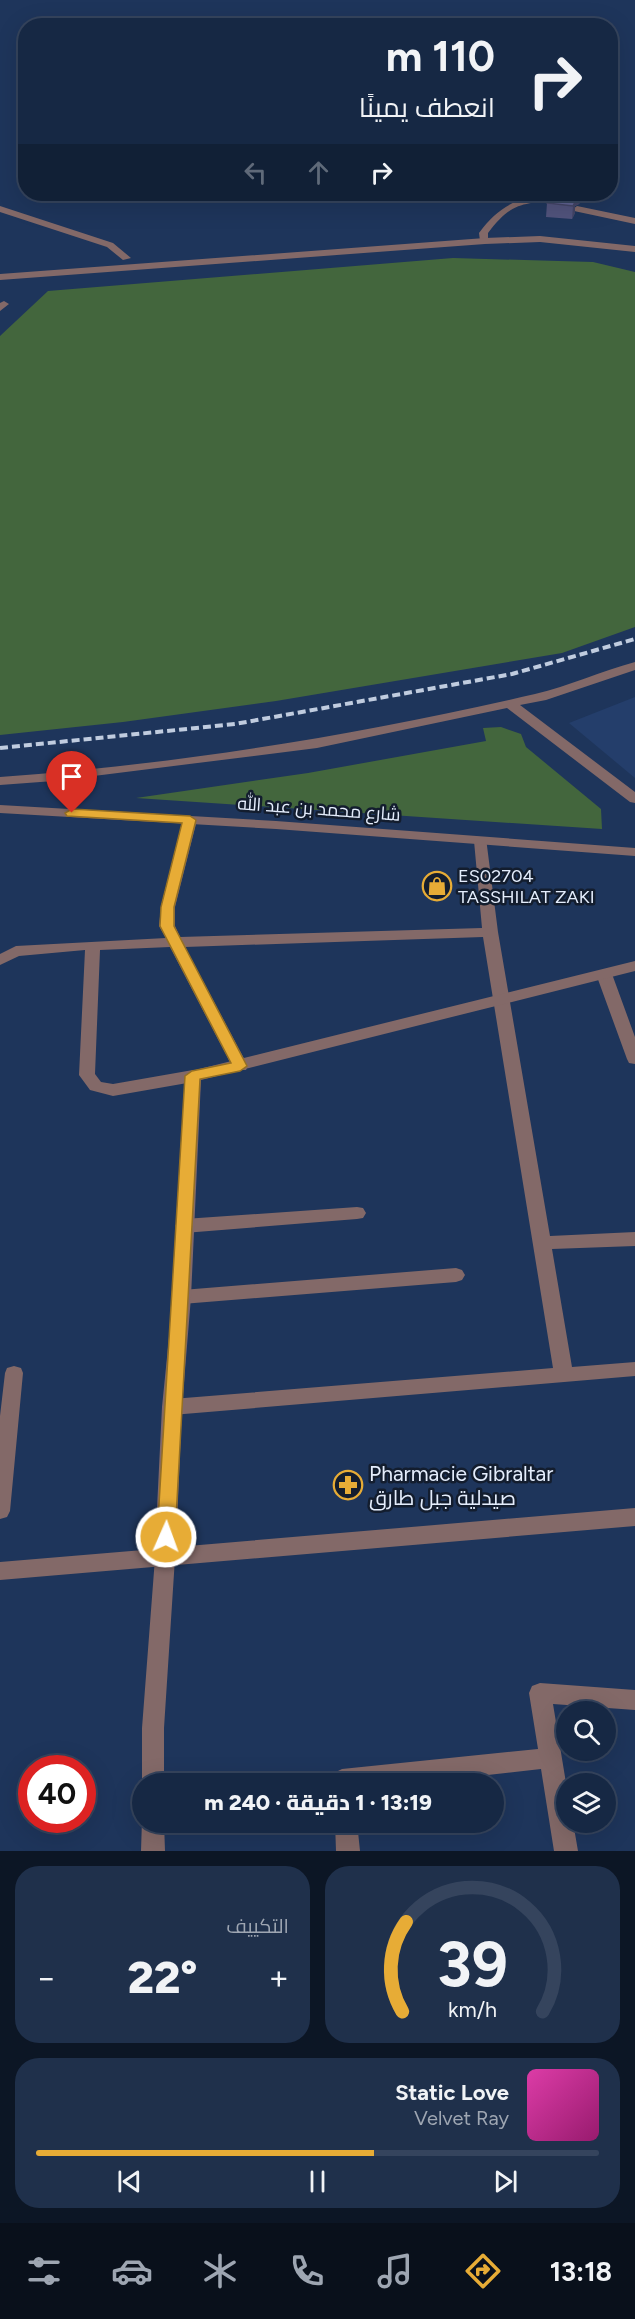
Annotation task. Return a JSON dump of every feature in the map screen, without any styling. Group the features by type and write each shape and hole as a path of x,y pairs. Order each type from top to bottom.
{"street":[{"path":"484,237 496,214 507,206 521,201"},
{"path":"589,201 615,209 635,221"},
{"path":"507,206 551,207"},
{"path":"0,209 110,245 126,258"},
{"path":"577,209 635,221"},
{"path":"0,268 126,258 484,237 577,234 635,241"},
{"path":"0,277 484,237 540,239 635,249"},
{"path":"0,781 54,777 316,744 541,697 635,666"},
{"path":"510,704 635,800"},
{"name":"شارع محمد بن عبد الله","path":"0,808 635,852"},
{"path":"190,820 168,907 167,926 240,1066"},
{"path":"481,841 490,932 564,1375"},
{"path":"0,960 16,951 93,945 490,932"},
{"path":"93,945 87,1075 96,1086 113,1090 240,1066 635,966"},
{"path":"604,974 635,1059"},
{"path":"153,1773 153,1728 165,1558 172,1407 182,1297 192,1076"},
{"path":"184,1226 357,1213"},
{"path":"542,1243 635,1239"},
{"path":"182,1297 456,1275"},
{"path":"172,1407 635,1370"},
{"path":"0,1511 14,1374"},
{"path":"0,1571 635,1517"},
{"path":"566,1851 540,1693 635,1701"},
{"path":"408,1773 550,1758"},
{"path":"153,1833 153,1851"},
{"path":"347,1833 348,1851"}],"shaded area":[{"path":"635,697 635,778 569,723"}],"green space":[{"path":"453,258 593,262 635,272 635,627 562,653 276,701 123,722 0,735 0,336 48,291"},
{"path":"501,727 521,734 526,747 601,809 602,829 136,798 308,773 486,741 483,728"}],"building":[{"path":"548,201 576,201 573,206 547,203"}],"railway":[{"path":"0,748 235,724 512,674 635,639"}],"place":[{"name":"ES02704 TASSHILAT ZAKI","path":"437,886"},
{"name":"Pharmacie Gibraltar صيدلية جبل طارق","path":"348,1485"}],"route":[{"path":"72,813 190,820 168,907 167,926 240,1066 192,1076 182,1297 172,1407 166,1537"}]}
